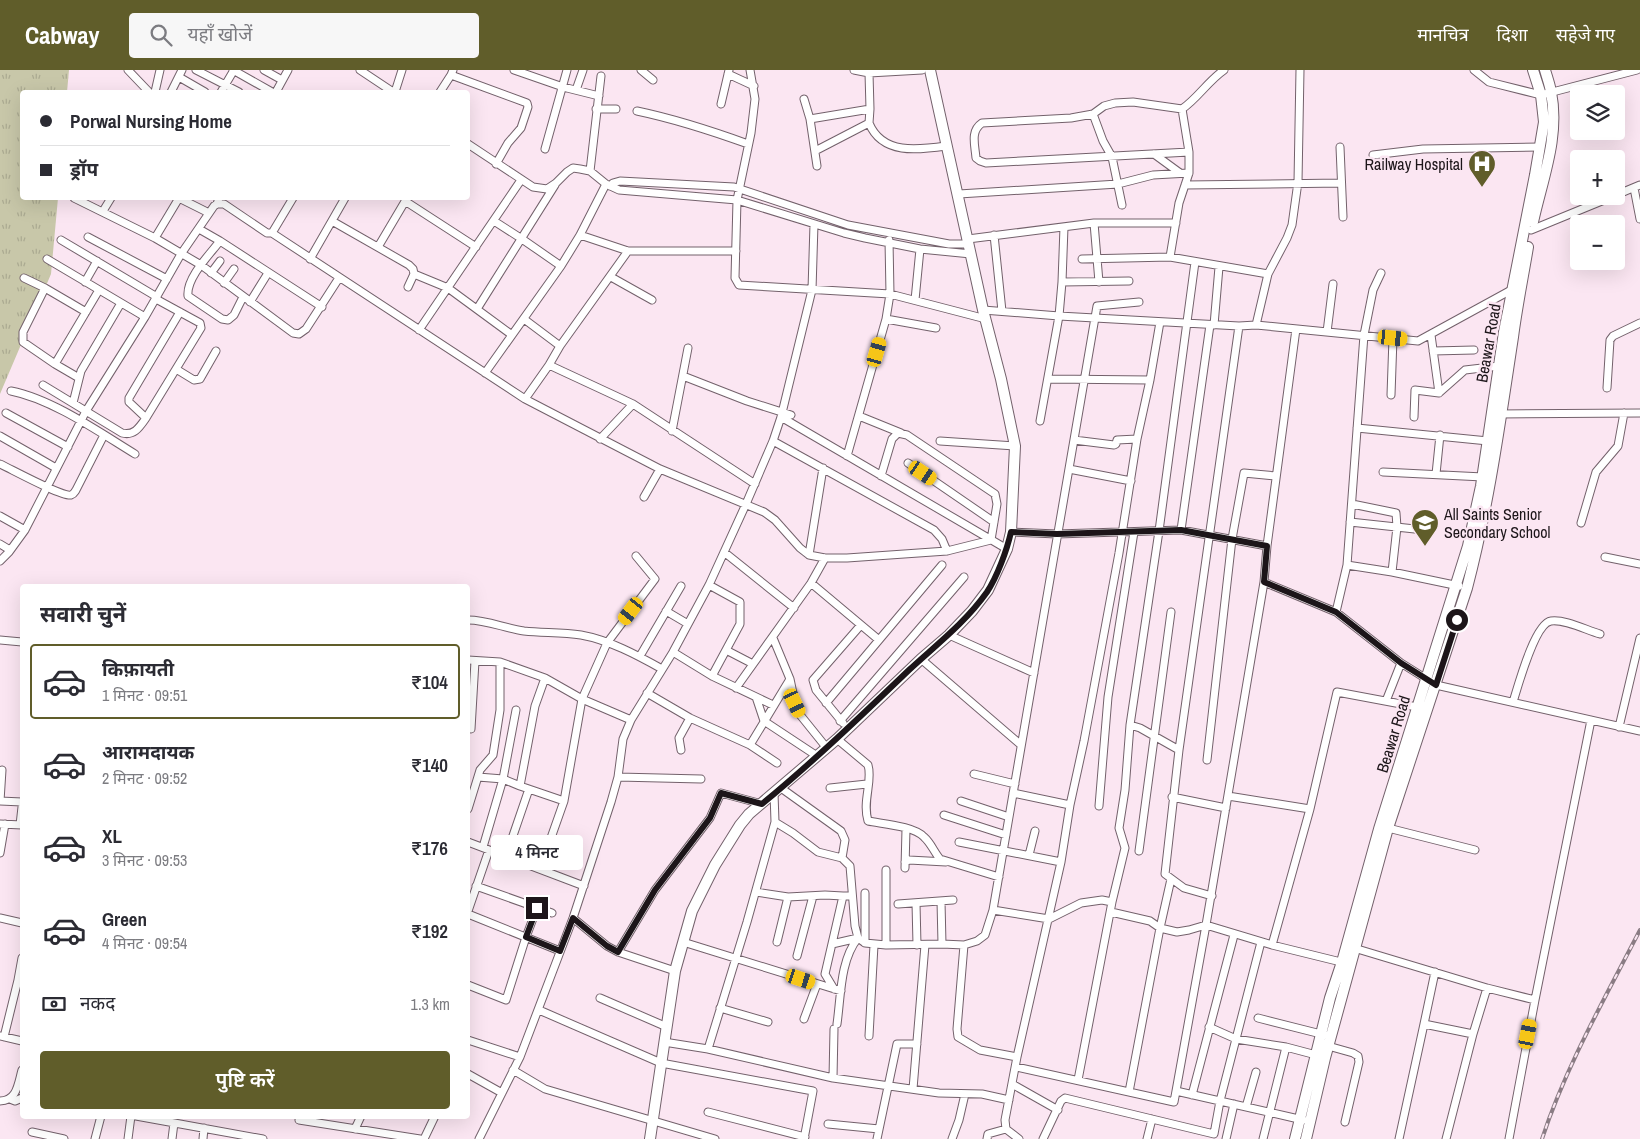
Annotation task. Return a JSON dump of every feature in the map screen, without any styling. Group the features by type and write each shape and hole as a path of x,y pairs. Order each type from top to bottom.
{"main road":[{"path":"650,1139 675,971 692,911 715,865 749,814 818,756 842,731 921,658 949,635 972,611 988,590 1007,549 1011,532 1015,446 930,70"},
{"name":"Beawar Road","path":"1480,513 1491,413 1499,366 1529,228 1544,122 1541,96 1533,70"},
{"name":"Beawar Road","path":"1533,205 1551,149 1554,120 1551,93 1545,70"},
{"name":"Beawar Road","path":"1346,964 1354,948 1388,828 1468,588 1473,547 1502,414 1516,289"},
{"name":"Beawar Road","path":"1295,1139 1327,1039 1379,828 1457,586 1473,547"},
{"name":"Beawar Road","path":"1306,1139 1311,1121 1321,1056"}],"street":[{"path":"128,70 147,90"},
{"path":"156,90 160,70"},
{"path":"196,70 235,90"},
{"path":"222,90 233,70 268,90"},
{"path":"264,70 282,80"},
{"path":"277,90 288,70"},
{"path":"360,70 391,90"},
{"path":"395,90 402,70"},
{"path":"514,70 563,87 598,96"},
{"path":"545,149 567,70"},
{"path":"576,90 583,70"},
{"path":"641,70 653,80"},
{"path":"750,70 755,99 751,133 737,200 735,278 739,285 890,294 985,314 1002,311 1096,319 1212,325 1256,325 1418,341 1516,289"},
{"path":"854,70 869,73 922,70"},
{"path":"1189,152 986,163 976,158 974,131 982,122 1071,118 1093,114 1104,106 1115,103 1133,102 1182,109 1192,102 1215,76 1224,70"},
{"path":"1256,325 1268,274 1292,225 1298,182 1300,70"},
{"path":"1474,70 1490,82 1541,96 1637,70"},
{"path":"441,90 452,72 528,103 516,135 508,143 496,164"},
{"path":"722,104 728,72 754,86"},
{"path":"869,73 869,123 873,132 894,146 911,150 946,146"},
{"path":"172,90 181,74 202,90"},
{"path":"590,171 601,76"},
{"path":"804,99 810,119 817,166"},
{"path":"596,109 616,109"},
{"path":"1170,257 1179,203 1189,173 1189,152 1182,109"},
{"path":"810,119 870,110"},
{"path":"637,111 697,126 748,144"},
{"path":"1093,114 1103,141 1112,157 1122,205"},
{"path":"814,151 869,123"},
{"path":"470,145 533,188 547,189 573,168 590,171 608,185 619,190 737,200 844,233 920,248 994,235 1094,223 1176,223"},
{"path":"1340,147 1343,217"},
{"path":"1373,155 1423,149 1540,147"},
{"path":"1154,154 1180,174"},
{"path":"959,194 1118,184 1153,175 1189,173"},
{"path":"419,330 521,180"},
{"path":"485,373 561,266 608,185 616,182 739,188 848,226 949,244 968,239"},
{"path":"1184,187 1298,182 1341,183"},
{"path":"477,309 556,183"},
{"path":"692,185 692,196"},
{"path":"1625,192 1637,187 1640,219"},
{"path":"78,200 155,238 201,265 293,333 299,334 306,329 339,278"},
{"path":"103,211 110,200"},
{"path":"155,238 178,200"},
{"path":"183,200 209,213"},
{"path":"272,234 292,200"},
{"path":"310,258 344,200"},
{"path":"378,247 405,200"},
{"path":"407,200 476,247"},
{"path":"0,561 25,530 86,411 146,317 182,254 218,201 310,258 525,400 660,469 764,512 775,520 800,548 809,555 824,558 847,558 947,551 991,540"},
{"path":"1529,228 1591,205"},
{"path":"494,220 561,266"},
{"path":"332,221 410,265 414,274 408,287"},
{"path":"1094,223 1099,282"},
{"path":"480,1139 520,1057 573,918 612,802 618,777 623,739 631,720 673,652 709,585 773,441 782,414 812,290 814,224"},
{"path":"1040,421 1059,316 1064,227"},
{"path":"199,229 322,307"},
{"path":"847,456 886,320 890,294 890,234"},
{"path":"580,235 628,251 736,251"},
{"path":"994,235 1002,311"},
{"path":"88,237 166,282"},
{"path":"43,385 122,433 128,434 138,430 202,325 61,240"},
{"path":"220,241 201,265 187,291 190,298 222,319 228,320 234,315 244,297"},
{"path":"915,300 920,248"},
{"path":"525,400 560,346 628,251"},
{"path":"1082,259 1170,257 1268,274"},
{"path":"46,259 146,317"},
{"path":"85,282 98,261"},
{"path":"211,273 220,261"},
{"path":"1078,1080 1124,848 1119,828 1125,790 1130,725 1159,531 1195,262"},
{"path":"1181,530 1219,267"},
{"path":"224,283 234,269"},
{"path":"250,302 268,273"},
{"path":"1336,612 1347,565 1364,336 1373,290 1380,273"},
{"path":"414,274 448,288 512,335"},
{"path":"611,277 652,300"},
{"path":"24,278 86,312"},
{"path":"1062,282 1128,281"},
{"path":"1327,332 1333,284"},
{"path":"45,288 22,332 23,342 26,346 79,378"},
{"path":"55,364 99,290"},
{"path":"775,822 818,852 842,858 850,866 855,926 858,938 865,943 874,945 964,945 977,941 985,935 993,910 1004,850 1097,306 1139,302"},
{"path":"73,403 81,371 121,304"},
{"path":"146,418 131,406 128,402 129,398 180,312"},
{"path":"524,320 560,346"},
{"path":"886,320 936,328"},
{"path":"1019,1139 1006,1129 1005,1120 1017,1056 1061,862 1070,805 1084,741 1119,553 1137,439 1160,322"},
{"path":"1607,388 1610,340 1613,336 1640,323"},
{"path":"1212,896 1184,888 1165,874 1178,750 1240,326"},
{"path":"1016,1067 1174,1102 1212,896 1264,582 1267,546 1296,329"},
{"path":"1431,335 1439,393"},
{"path":"1391,395 1393,338"},
{"path":"672,430 688,348"},
{"path":"1433,352 1474,350"},
{"path":"176,369 197,380 202,377 216,351"},
{"path":"549,365 633,404 755,484"},
{"path":"1414,417 1415,390 1439,393 1465,370 1499,366"},
{"path":"683,376 782,414 847,456 1007,549"},
{"path":"1049,379 1085,381 1150,380"},
{"path":"11,391 34,397 81,421 135,454"},
{"path":"600,440 633,404"},
{"path":"6,413 68,447"},
{"path":"1491,413 1640,413"},
{"path":"1581,523 1596,472 1618,446 1624,413"},
{"path":"782,414 790,414"},
{"path":"859,416 907,435 942,456 996,494 997,504 991,540"},
{"path":"1357,428 1488,441"},
{"path":"881,476 892,439 900,433"},
{"path":"0,464 68,495 74,493 104,435"},
{"path":"1436,474 1440,435"},
{"path":"0,436 56,468"},
{"path":"1074,440 1116,444 1117,440 1137,439"},
{"path":"773,441 934,530 942,538 947,551"},
{"path":"940,441 1015,446"},
{"path":"908,463 994,522"},
{"path":"809,555 823,468"},
{"path":"644,497 660,469"},
{"path":"1069,469 1130,481"},
{"path":"1383,472 1483,476"},
{"path":"1207,760 1232,539 1244,473 1276,476"},
{"path":"1352,504 1396,513 1397,527 1392,572"},
{"path":"0,516 25,530"},
{"path":"1350,522 1424,530"},
{"path":"1011,532 1057,534 1181,530 1267,546"},
{"path":"1099,806 1108,697 1134,532"},
{"path":"0,544 10,550"},
{"path":"724,552 794,608"},
{"path":"540,869 564,801 582,699 607,643 655,579 636,556"},
{"path":"1605,557 1640,564"},
{"path":"736,688 811,583 824,558"},
{"path":"826,703 942,565"},
{"path":"1347,565 1392,572 1468,588"},
{"path":"842,731 964,577"},
{"path":"1264,582 1336,612 1401,663 1436,685 1640,731"},
{"path":"811,583 879,640"},
{"path":"709,585 740,602 740,624 712,676"},
{"path":"640,656 681,586"},
{"path":"666,611 688,624"},
{"path":"1139,851 1171,612"},
{"path":"470,620 487,621 523,630 581,635 640,656 662,669"},
{"path":"1513,702 1536,636 1545,623 1550,621 1563,622 1600,634"},
{"path":"860,626 813,680 816,690 842,731 868,765 866,806 868,821 917,831 923,835 940,859 999,877"},
{"path":"949,635 1034,674"},
{"path":"773,638 790,679 795,703 801,716 826,747"},
{"path":"1619,726 1640,638"},
{"path":"0,640 20,642"},
{"path":"726,650 753,664"},
{"path":"673,652 712,676 773,705"},
{"path":"921,658 1022,745"},
{"path":"471,729 471,661 500,662 545,678 582,699 631,720"},
{"path":"470,803 480,770 493,755 500,710 500,662"},
{"path":"1386,701 1401,663"},
{"path":"520,786 535,706 545,678"},
{"path":"750,745 790,679"},
{"path":"1272,945 1310,809 1337,692 1417,706"},
{"path":"647,693 690,718 750,745 777,763"},
{"path":"756,698 764,721 818,756"},
{"path":"470,906 504,779 516,710"},
{"path":"681,750 679,738 690,718"},
{"path":"1509,1139 1591,720"},
{"path":"1130,725 1140,728 1178,750"},
{"path":"2,770 0,801 20,802"},
{"path":"974,774 1015,784"},
{"path":"478,777 504,779 564,801"},
{"path":"618,777 701,779"},
{"path":"830,788 867,784"},
{"path":"506,856 529,789"},
{"path":"708,1048 756,892 775,822 778,791 841,831 845,840 842,858"},
{"path":"618,952 655,890 710,818 721,793 762,804"},
{"path":"1013,793 1070,805"},
{"path":"1228,796 1310,809"},
{"path":"1172,797 1226,808"},
{"path":"961,801 1009,817"},
{"path":"944,815 1006,835"},
{"path":"0,853 2,824 20,825"},
{"path":"1388,828 1475,850"},
{"path":"906,829 905,865 909,860 948,862"},
{"path":"1030,855 1035,830"},
{"path":"959,842 1061,862"},
{"path":"470,843 584,886"},
{"path":"886,870 886,945"},
{"path":"1128,1092 1171,879"},
{"path":"476,886 552,913"},
{"path":"756,892 788,897 852,896"},
{"path":"865,943 866,893"},
{"path":"797,956 813,896"},
{"path":"838,990 824,974 843,896"},
{"path":"777,942 788,897"},
{"path":"898,904 953,900"},
{"path":"993,910 1049,919 1081,903 1102,900 1112,902"},
{"path":"941,901 942,944"},
{"path":"913,1089 921,945 916,902"},
{"path":"470,986 506,1000 537,908"},
{"path":"1111,912 1150,921 1160,928 1177,932 1206,925 1261,942 1346,964"},
{"path":"470,913 560,951"},
{"path":"0,918 20,923"},
{"path":"573,918 607,946 618,952 675,971"},
{"path":"1192,1095 1234,934"},
{"path":"832,944 858,938"},
{"path":"833,1078 838,990 850,950 858,938"},
{"path":"683,942 838,990"},
{"path":"1043,1139 1059,1106 1066,1098 1214,1134 1220,1101 1261,942"},
{"path":"869,1036 874,945"},
{"path":"964,945 957,1029 958,1037 980,1050 1017,1056"},
{"path":"1354,948 1486,988 1535,1000"},
{"path":"1399,1139 1435,972"},
{"path":"804,1019 817,984"},
{"path":"19,987 2,1036 20,1040"},
{"path":"1446,1139 1486,988"},
{"path":"600,998 667,1026"},
{"path":"720,1008 768,1022"},
{"path":"539,1010 661,1063 813,1092 805,1138 708,1112"},
{"path":"1258,1018 1327,1039 1358,1056 1360,1062 1345,1122"},
{"path":"1424,1024 1473,1034"},
{"path":"1209,1027 1236,1039 1286,1047 1321,1056"},
{"path":"470,1041 520,1057"},
{"path":"664,1042 708,1048 833,1078 939,1093 982,1094 1009,1100"},
{"path":"877,1139 897,1044 917,1044"},
{"path":"1263,1139 1286,1047"},
{"path":"514,1070 545,1089 705,1138 715,1139"},
{"path":"1246,1107 1256,1072"},
{"path":"470,1075 502,1093"},
{"path":"1012,1084 1059,1106"},
{"path":"1176,1091 1311,1121"},
{"path":"0,1101 10,1099 19,1092"},
{"path":"952,1139 965,1094"},
{"path":"10,1099 15,1101 20,1099"},
{"path":"1226,1139 1234,1104"},
{"path":"95,1139 100,1119"},
{"path":"128,1139 131,1119"},
{"path":"155,1119 262,1139"},
{"path":"299,1119 355,1130 420,1139"},
{"path":"355,1130 360,1119"},
{"path":"424,1139 434,1119"},
{"path":"1147,1139 1152,1120"},
{"path":"172,1139 174,1122"},
{"path":"828,1124 879,1129"},
{"path":"203,1139 204,1128"},
{"path":"987,1139 988,1134 1006,1129"},
{"path":"32,1132 64,1139"}],"green space":[{"path":"0,70 69,70 67,90 20,90 20,200 58,200 51,274 0,394"}],"railway":[{"path":"1542,1139 1574,1059 1640,930"}],"place":[{"name":"Railway Hospital","path":"1482,188"},
{"name":"All Saints Senior Secondary School","path":"1425,547"}],"route":[{"path":"537,908 526,937 560,951 573,918 607,946 618,952 655,890 710,818 721,793 762,804 837,739 921,658 949,635 972,611 988,590 1007,549 1011,532 1057,534 1181,530 1267,546 1264,582 1336,612 1401,663 1436,685 1457,620"}]}
